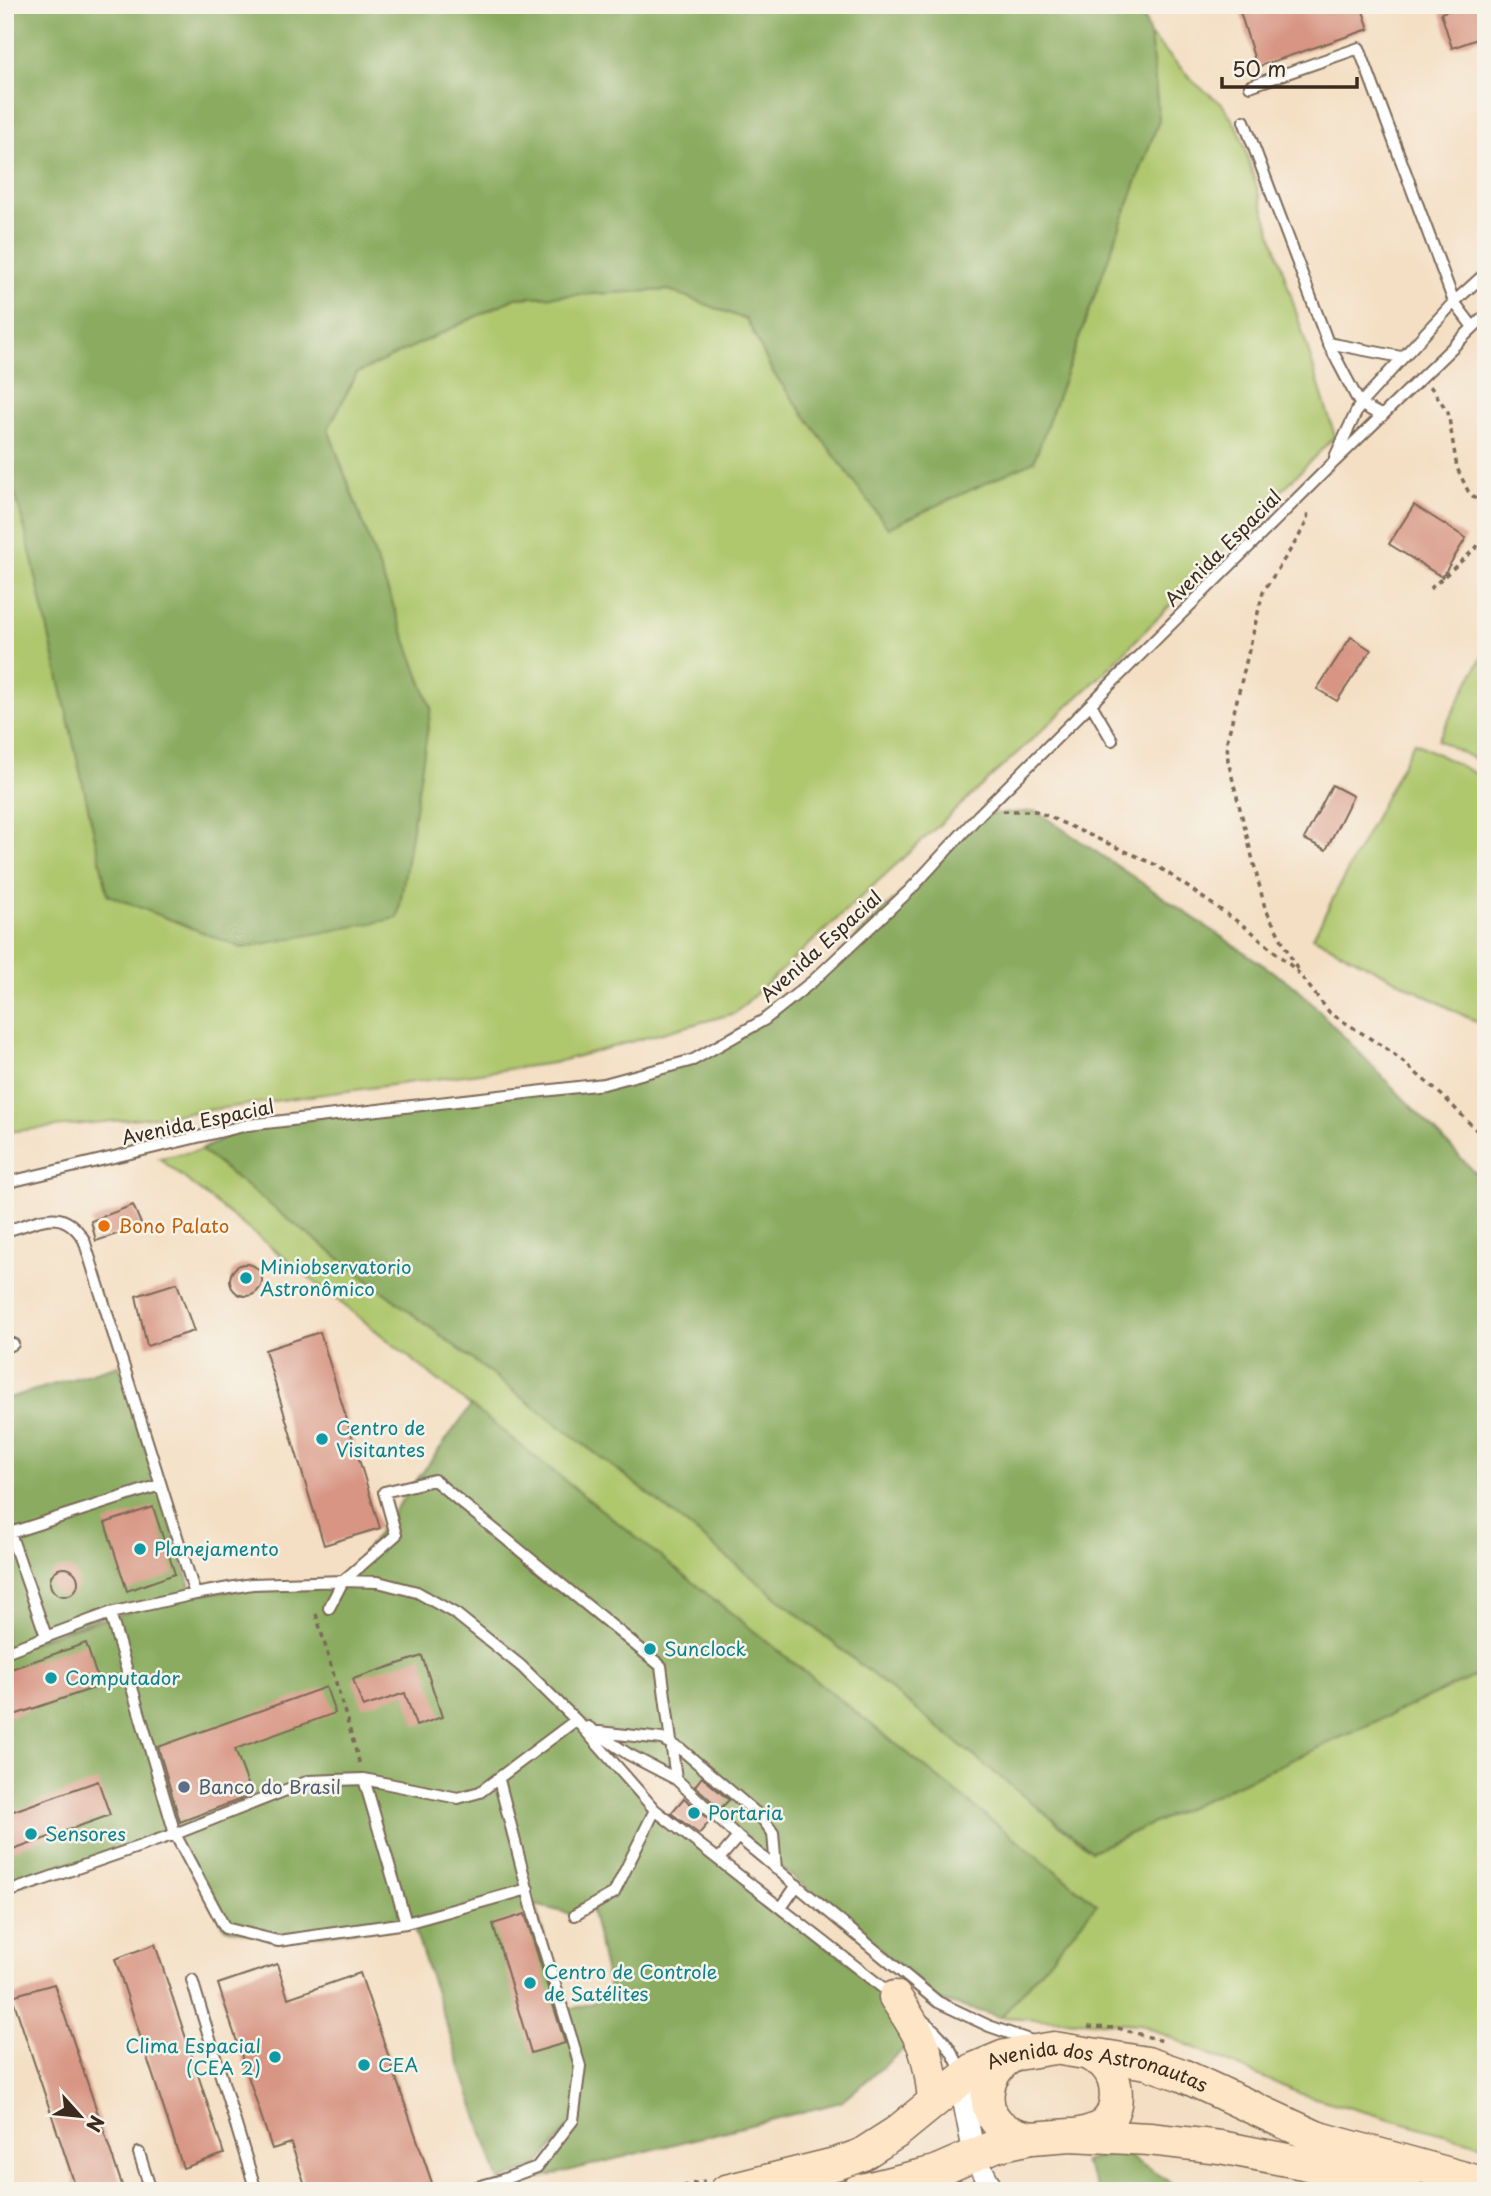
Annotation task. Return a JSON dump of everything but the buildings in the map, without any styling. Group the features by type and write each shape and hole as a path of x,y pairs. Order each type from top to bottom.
{"main road":[{"path":"895,1997 916,2028 926,2049 933,2100"},
{"name":"Avenida dos Astronautas","path":"721,2185 839,2164 861,2155 897,2132 933,2100 988,2062 1020,2052 1054,2048 1147,2063 1182,2075 1315,2137 1486,2184"},
{"path":"1020,2052 1007,2058 998,2068 986,2092 988,2106 1003,2128 1031,2138"},
{"path":"858,2191 935,2172 995,2146 1031,2138 1088,2133 1104,2124 1116,2105 1116,2088 1105,2064 1090,2055"},
{"path":"1071,2135 1149,2139 1220,2147 1303,2163 1407,2191"}],"street":[{"path":"964,2077 964,2103 974,2154 993,2191"}],"lane":[{"path":"1250,86 1359,48 1454,302 1474,327"},
{"path":"1244,121 1328,343 1360,404 1382,416"},
{"name":"Avenida Espacial","path":"1333,463 1360,404 1401,357 1486,273"},
{"name":"Avenida Espacial","path":"5,1184 248,1125 604,1084 693,1060 764,1020 813,981 910,890 979,816 1091,704 1486,315"},
{"path":"1328,343 1401,357"},
{"path":"1091,704 1112,740"},
{"path":"5,1231 55,1217 67,1220 76,1227 84,1240 120,1362 195,1594"},
{"path":"328,1608 343,1581 396,1535 384,1492 434,1480 661,1666 676,1779"},
{"path":"46,1636 10,1533 160,1485"},
{"path":"5,1652 110,1613 253,1584 378,1582 417,1592 456,1614 521,1666 576,1720 655,1810 938,2032 953,2051 964,2077"},
{"path":"110,1613 176,1834 225,1928 278,1941 407,1923 528,1889"},
{"path":"576,1720 628,1754 676,1779 738,1837 938,2001 989,2026 1054,2048"},
{"path":"5,1894 176,1834 309,1781 364,1779 458,1798 480,1792 576,1720"},
{"path":"596,1732 662,1739 719,1779 761,1817 773,1833 776,1869"},
{"path":"364,1779 407,1923"},
{"path":"463,2191 537,2167 573,2120 580,2066 536,1923 499,1780"},
{"path":"575,1915 614,1893 655,1810"},
{"path":"719,1859 738,1837"},
{"path":"781,1908 797,1885"},
{"path":"192,1980 256,2191"},
{"path":"139,2153 151,2191"}],"path":[{"path":"1423,376 1448,412 1457,468 1468,491 1486,510"},
{"path":"1297,971 1265,908 1228,761 1227,741 1263,592 1307,521 1311,486"},
{"path":"1430,589 1476,548 1486,533"},
{"path":"979,816 1014,810 1036,811 1156,865 1251,930 1297,971 1331,1013 1390,1052 1444,1097 1486,1140"},
{"path":"307,1582 364,1779"},
{"path":"1076,2026 1118,2028 1159,2039 1171,2046"},
{"path":"663,2191 721,2185"}],"green space":[{"path":"5,5 1140,5 1150,35 1159,120 1034,461 888,528 772,371 747,320 669,290 515,298 357,373 328,429 431,708 398,918 242,948 108,895 25,529 5,458"},
{"path":"1150,35 1196,84 1222,104 1239,130 1335,436 1104,673 735,1013 553,1063 179,1114 7,1132 5,458 25,529 431,708 328,429 357,373 515,298 669,290 747,320 772,371 889,528 1159,120"},
{"path":"1486,649 1486,765 1438,740"},
{"path":"1414,742 1486,779 1486,1027 1313,937"},
{"path":"1036,811 1297,988 1486,1184 1486,1671 1092,1851 641,1488 201,1150 248,1125 604,1084 693,1060 813,981 979,815"},
{"path":"201,1150 641,1488 1092,1851 1486,1671 1486,2146 1301,2094 1140,2024 1001,2017 1096,1904 159,1158"},
{"path":"119,1365 192,1593 5,1649 5,1399"},
{"path":"471,1406 1097,1904 1001,2017 939,2000 676,1779 578,1722 655,1810 892,1997 904,2049 841,2102 540,2178 569,2126 537,2167 499,2181 373,1806 406,1923 278,1941 225,1928 171,1832 5,1890 5,1653 109,1614 195,1594 343,1581","holes":["535,1905 575,1915 591,1907 611,1997 569,2010 577,2051"]},
{"path":"1120,2151 1184,2191 1099,2191 1084,2162"}],"place":[{"name":"Bono Palato","path":"104,1226"},
{"name":"Miniobservatorio Astronômico","path":"246,1278"},
{"name":"Centro de Visitantes","path":"322,1439"},
{"name":"Planejamento","path":"140,1549"},
{"name":"Sunclock","path":"650,1649"},
{"name":"Computador","path":"51,1678"},
{"name":"Banco do Brasil","path":"184,1787"},
{"name":"Portaria","path":"694,1813"},
{"name":"Sensores","path":"31,1834"},
{"name":"Centro de Controle de Satélites","path":"530,1983"},
{"name":"Clima Espacial (CEA 2)","path":"275,2057"},
{"name":"CEA","path":"364,2065"}]}
